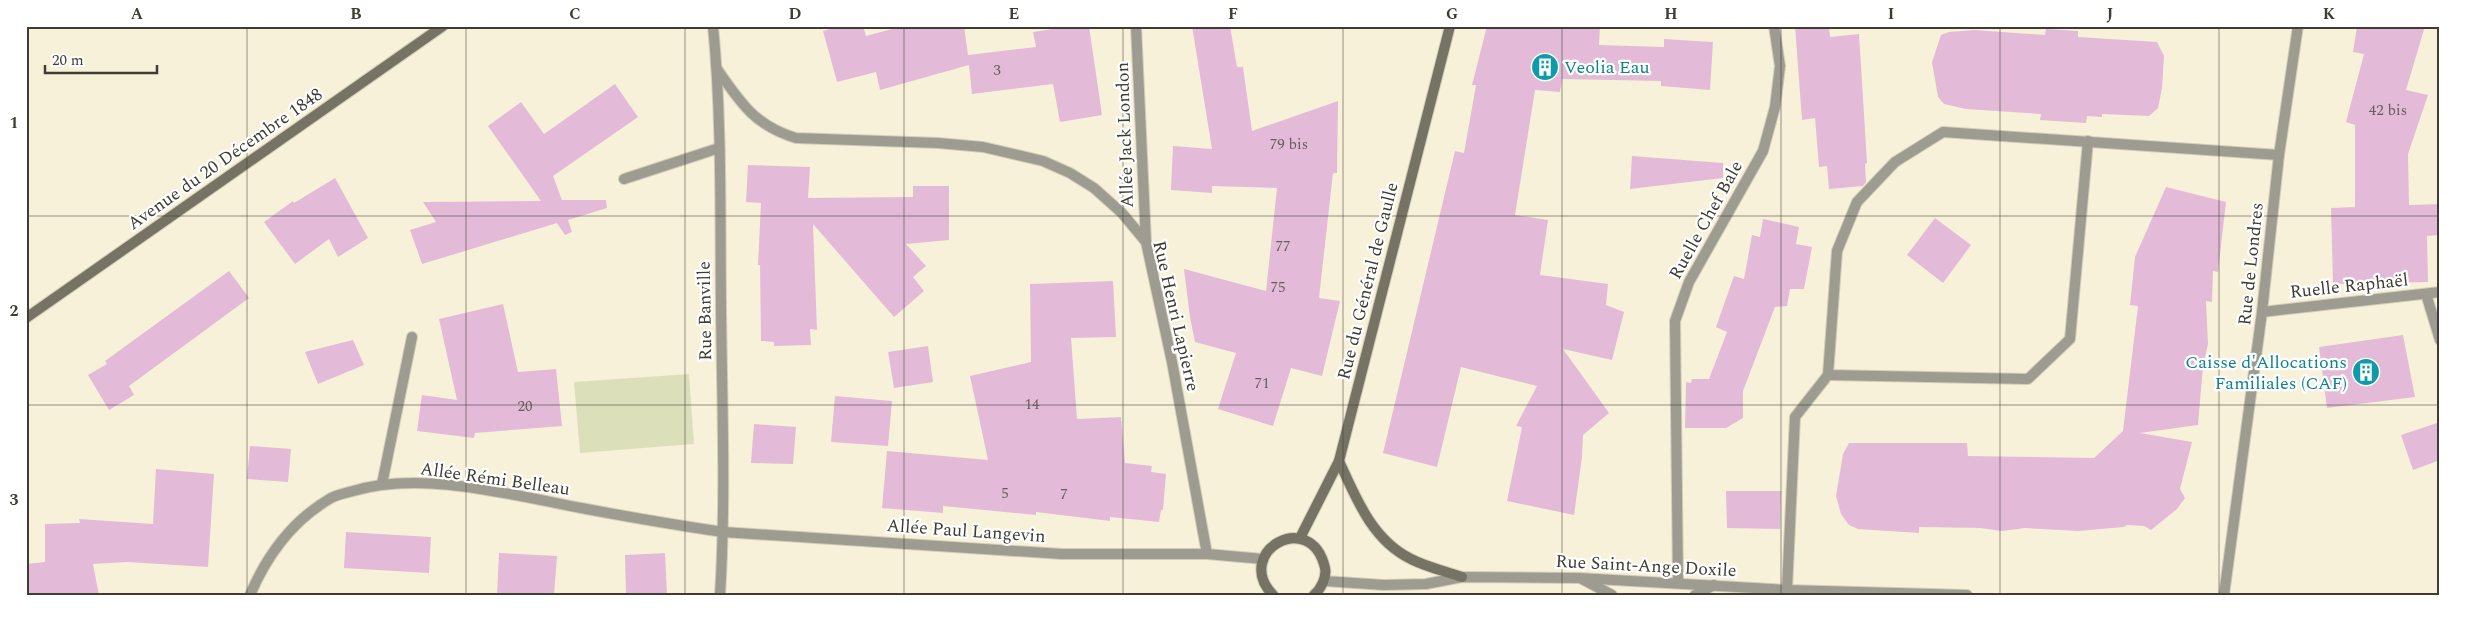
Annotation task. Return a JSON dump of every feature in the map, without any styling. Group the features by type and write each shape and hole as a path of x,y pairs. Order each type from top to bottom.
{"main road":[{"name":"Avenue du 20 Décembre 1848","path":"26,318 443,26"},
{"name":"Rue du Général de Gaulle","path":"1300,538 1339,461 1450,26"},
{"path":"1339,461 1368,521 1390,545 1410,559 1462,577"},
{"path":"1273,595 1264,584 1261,572 1263,559 1269,548 1279,541 1300,538 1313,544 1322,555 1326,571 1324,581 1314,595"}],"street":[{"name":"Rue Banville","path":"713,26 717,69 719,148 723,532 720,595"},
{"name":"Allée Jack London","path":"1136,26 1146,242"},
{"name":"Ruelle Chef Bale","path":"1678,583 1675,321 1689,282 1763,151 1775,107 1780,66 1774,26"},
{"name":"Rue de Londres","path":"2224,595 2262,312 2279,156 2298,26"},
{"name":"Rue Henri Lapierre","path":"717,69 749,113 778,133 796,138 938,143 983,147 1043,161 1070,173 1094,188 1122,213 1146,242 1172,362 1207,554"},
{"path":"1787,590 1795,417 1828,375 1837,251 1857,202 1895,162 1943,132 2279,156"},
{"path":"1828,375 2028,379 2070,339 2088,141"},
{"path":"624,179 719,148"},
{"name":"Ruelle Raphaël","path":"2262,312 2440,292"},
{"path":"2426,294 2440,340"},
{"path":"382,484 412,337"},
{"name":"Allée Rémi Belleau","path":"250,595 259,573 280,541 305,518 332,497 382,484 401,482 477,489 672,525 723,532"},
{"name":"Allée Paul Langevin","path":"723,532 1062,554 1207,554 1263,559"},
{"name":"Rue Saint-Ange Doxile","path":"1324,581 1384,585 1426,584 1462,577 1579,578 1714,584 1787,590 1967,595"},
{"path":"1579,578 1612,595"},
{"path":"1695,595 1714,584"}],"green space":[{"path":"689,374 694,444 580,453 574,382"}],"building":[{"path":"840,26 863,26 866,36 903,26 964,26 968,55 1036,47 1033,32 1072,26 1089,26 1102,115 1060,122 1053,84 972,94 969,65 880,90 876,72 837,82 823,31"},
{"path":"1192,26 1230,26 1237,67 1243,67 1252,131 1338,101 1337,173 1333,173 1319,298 1340,301 1322,376 1291,368 1273,426 1218,409 1236,353 1195,342 1184,269 1266,291 1277,188 1212,186 1212,193 1171,190 1173,146 1212,149"},
{"path":"1487,26 1600,26 1599,45 1664,47 1664,39 1713,42 1710,90 1661,86 1661,81 1562,79 1560,92 1535,90 1515,215 1548,220 1540,275 1608,284 1606,305 1624,312 1612,360 1563,349 1609,413 1583,435 1574,515 1507,501 1522,427 1516,426 1537,386 1461,367 1437,467 1383,453 1455,151 1464,153 1476,85 1472,85"},
{"path":"1795,26 1829,26 1830,37 1859,34 1867,163 1865,164 1866,182 1863,186 1829,189 1827,166 1819,167 1815,118 1802,120"},
{"path":"2357,26 2425,26 2406,90 2428,95 2408,154 2409,205 2440,204 2440,235 2427,236 2428,282 2333,284 2331,208 2355,207 2355,125 2346,122 2364,54 2353,52"},
{"path":"2046,29 2078,31 2078,37 2157,42 2164,56 2162,88 2158,108 2149,116 2102,114 2102,117 2087,116 2086,123 2040,120 2041,114 1966,109 1944,104 1938,97 1932,62 1941,35 1949,32 1974,30 2045,35"},
{"path":"615,84 638,117 553,176 562,200 606,200 607,208 568,220 572,232 565,235 557,223 422,264 410,230 436,222 423,202 541,201 488,126 521,102 544,134"},
{"path":"1632,156 1723,163 1723,178 1630,189"},
{"path":"748,165 810,167 808,198 913,197 913,186 949,186 949,240 906,244 926,266 913,277 924,291 894,317 813,224 817,330 810,329 811,345 774,346 774,342 761,341 760,265 758,265 761,203 746,202"},
{"path":"335,178 368,238 338,257 329,239 295,264 264,222 293,201 294,203"},
{"path":"2166,187 2226,202 2218,272 2213,271 2212,302 2206,301 2208,344 2203,366 2198,425 2140,433 2192,442 2180,489 2185,498 2177,509 2151,530 2144,526 2127,525 2124,527 2078,531 2025,528 2002,531 1980,528 1919,527 1919,533 1858,529 1849,525 1841,514 1836,496 1843,454 1849,443 1967,443 1968,456 2094,458 2123,431 2138,306 2130,305 2135,257"},
{"path":"1935,218 1971,245 1943,283 1907,255"},
{"path":"1763,219 1799,227 1796,244 1812,247 1804,289 1790,289 1787,306 1775,307 1743,391 1743,418 1726,428 1685,428 1686,382 1691,383 1692,379 1709,379 1727,332 1716,327 1734,276 1744,279 1752,235 1760,237"},
{"path":"229,271 249,298 129,386 134,395 109,410 88,375 107,364 105,361"},
{"path":"1113,281 1116,337 1071,338 1077,419 1121,417 1125,463 1152,466 1151,472 1166,474 1163,510 1161,510 1159,522 1110,517 1110,521 1036,512 1036,515 943,506 943,513 882,508 887,451 988,460 970,376 1031,362 1030,284"},
{"path":"503,304 518,372 556,369 562,426 475,433 474,438 417,431 422,395 457,400 439,319"},
{"name":"Caisse d'Allocations Familiales (CAF)","path":"2403,335 2415,397 2327,408 2319,347"},
{"path":"353,340 364,365 318,384 305,352"},
{"path":"928,346 933,382 894,388 888,352"},
{"path":"835,396 892,401 888,446 831,442"},
{"path":"2440,422 2440,460 2413,470 2401,435"},
{"path":"754,424 796,427 793,464 751,463"},
{"path":"250,446 291,449 288,482 247,479"},
{"path":"156,469 214,474 208,567 127,562 93,564 99,595 26,595 26,564 45,562 45,524 80,523 79,519 153,524"},
{"path":"1726,491 1781,491 1780,529 1727,528"},
{"path":"346,532 431,537 429,573 344,568"},
{"path":"499,553 557,556 554,595 497,595"},
{"path":"665,553 667,595 626,595 625,555"}],"place":[{"name":"Veolia Eau","path":"1545,67"},
{"name":"Caisse d'Allocations Familiales (CAF)","path":"2366,372"}]}
